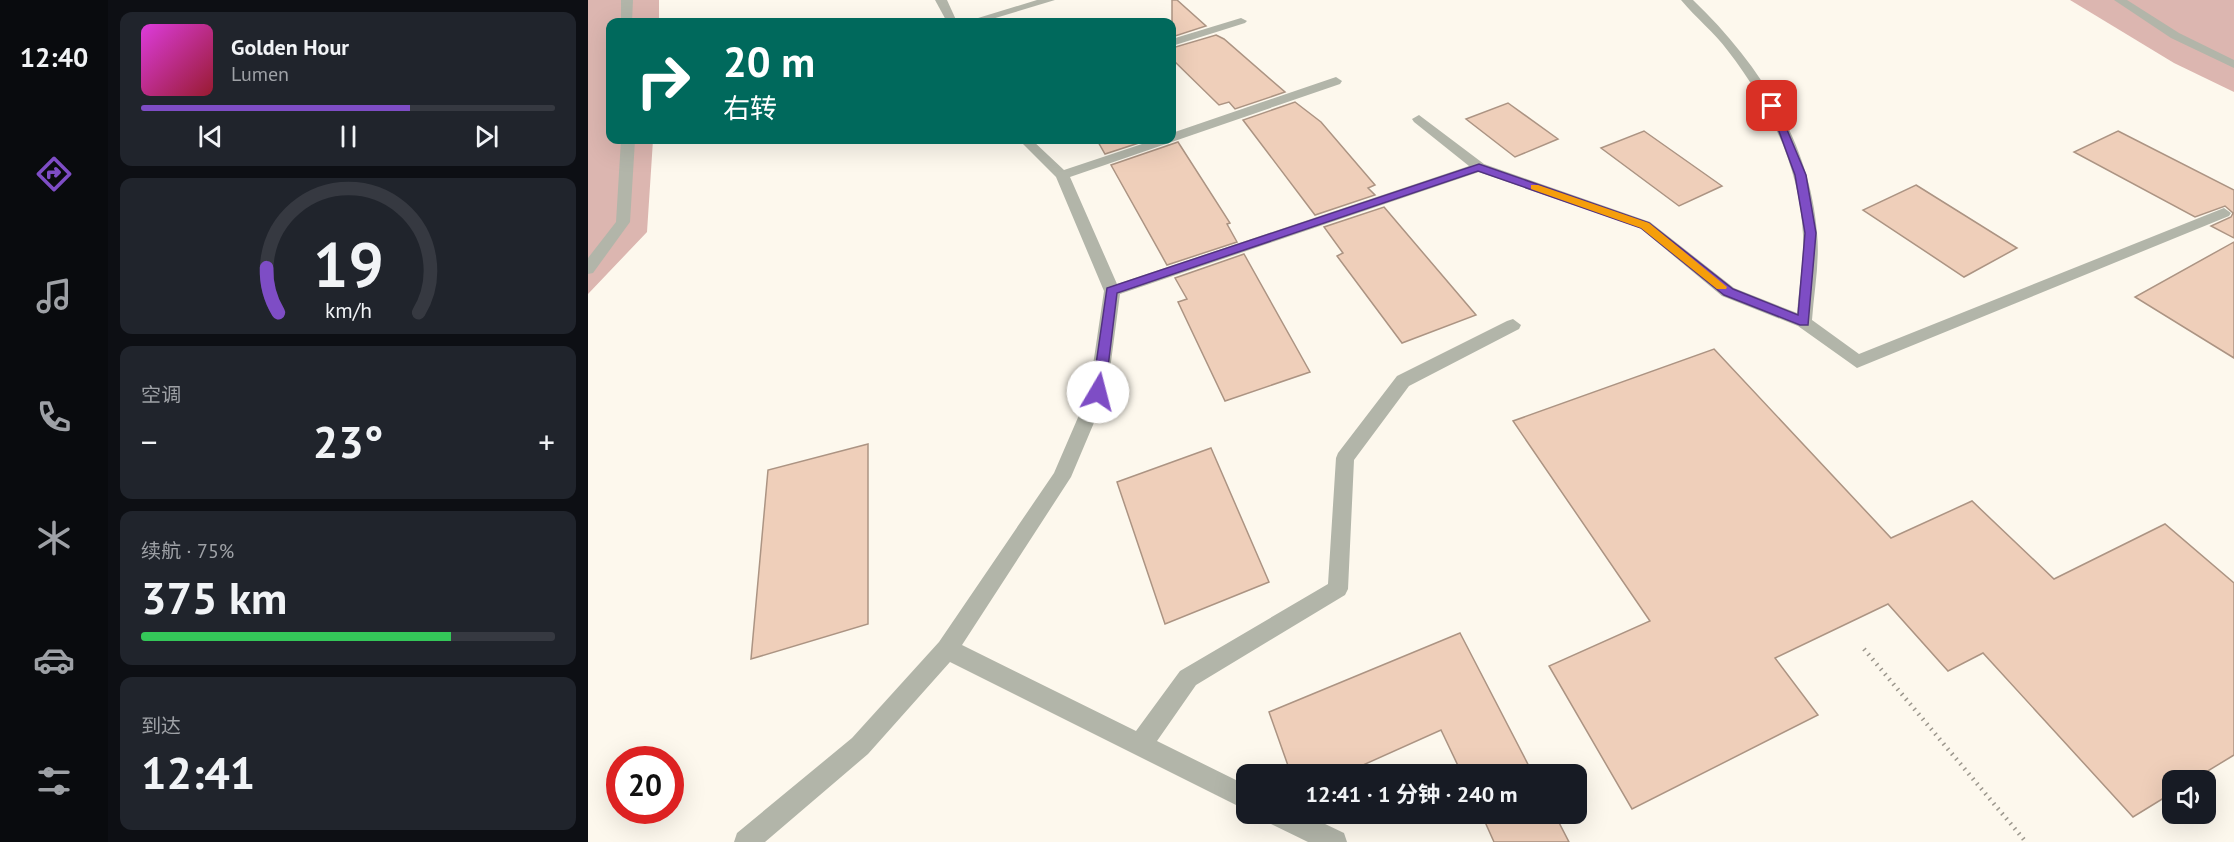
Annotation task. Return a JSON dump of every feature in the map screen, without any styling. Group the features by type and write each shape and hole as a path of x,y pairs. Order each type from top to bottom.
{"street":[{"path":"627,0 627,18"},
{"path":"941,0 950,18"},
{"path":"985,18 1049,0"},
{"path":"1687,0 1714,24 1772,106 1801,175 1810,233 1804,322"},
{"path":"2120,0 2143,18 2195,47 2234,64"},
{"path":"1176,42 1241,21"},
{"path":"1176,136 1336,81"},
{"path":"1419,119 1479,167 1645,225 1728,292 1804,322 1857,362 2224,213"},
{"path":"588,269 624,222 628,144"},
{"path":"746,842 860,746 947,649 1062,477 1098,392 1112,291 1062,175 1029,144"},
{"path":"1062,175 1154,144"},
{"path":"1112,291 1479,167"},
{"path":"1140,746 1188,678 1338,590 1345,458 1403,381 1514,325"},
{"path":"947,649 1236,793"},
{"path":"1298,824 1335,842"}],"path":[{"path":"1864,649 2026,842"}],"shaded area":[{"path":"588,0 659,0 659,18 606,18 606,144 653,144 647,232 588,294"},
{"path":"2070,0 2234,0 2234,92 2174,63"}],"building":[{"path":"1172,0 1177,0 1206,26 1176,36 1176,18 1172,18"},
{"path":"1216,35 1224,39 1285,92 1235,109 1229,102 1219,105 1176,63 1176,47"},
{"path":"1295,102 1321,122 1375,185 1368,188 1375,195 1315,215 1243,120"},
{"path":"1508,103 1558,139 1515,157 1466,119"},
{"path":"1644,131 1722,186 1679,206 1601,148"},
{"path":"2118,131 2234,190 2234,238 2211,226 2231,217 2233,213 2225,206 2195,217 2074,152"},
{"path":"1178,142 1230,223 1227,224 1237,242 1167,265 1111,165"},
{"path":"1099,144 1136,144 1105,154"},
{"path":"1916,185 2017,248 1964,277 1863,210"},
{"path":"1384,207 1476,315 1402,343 1337,256 1343,253 1324,227"},
{"path":"2234,242 2234,358 2135,297"},
{"path":"1244,254 1310,372 1225,401 1178,302 1187,299 1175,278"},
{"path":"1714,349 1891,538 1972,501 2054,579 2165,524 2234,583 2234,755 2209,770 2162,770 2162,799 2133,817 1983,653 1948,671 1888,604 1775,658 1818,715 1632,809 1549,666 1650,621 1513,421"},
{"path":"868,444 868,624 751,659 768,470"},
{"path":"1211,448 1269,582 1165,624 1117,482"},
{"path":"1460,633 1528,764 1457,764 1441,730 1365,764 1287,764 1269,712"},
{"path":"1486,824 1560,824 1569,842 1494,842"}],"slow traffic":[{"path":"1534,187 1645,225 1721,287"}],"route":[{"path":"1098,392 1112,291 1479,167 1645,225 1728,292 1804,322 1810,233 1801,175 1772,106"}]}
